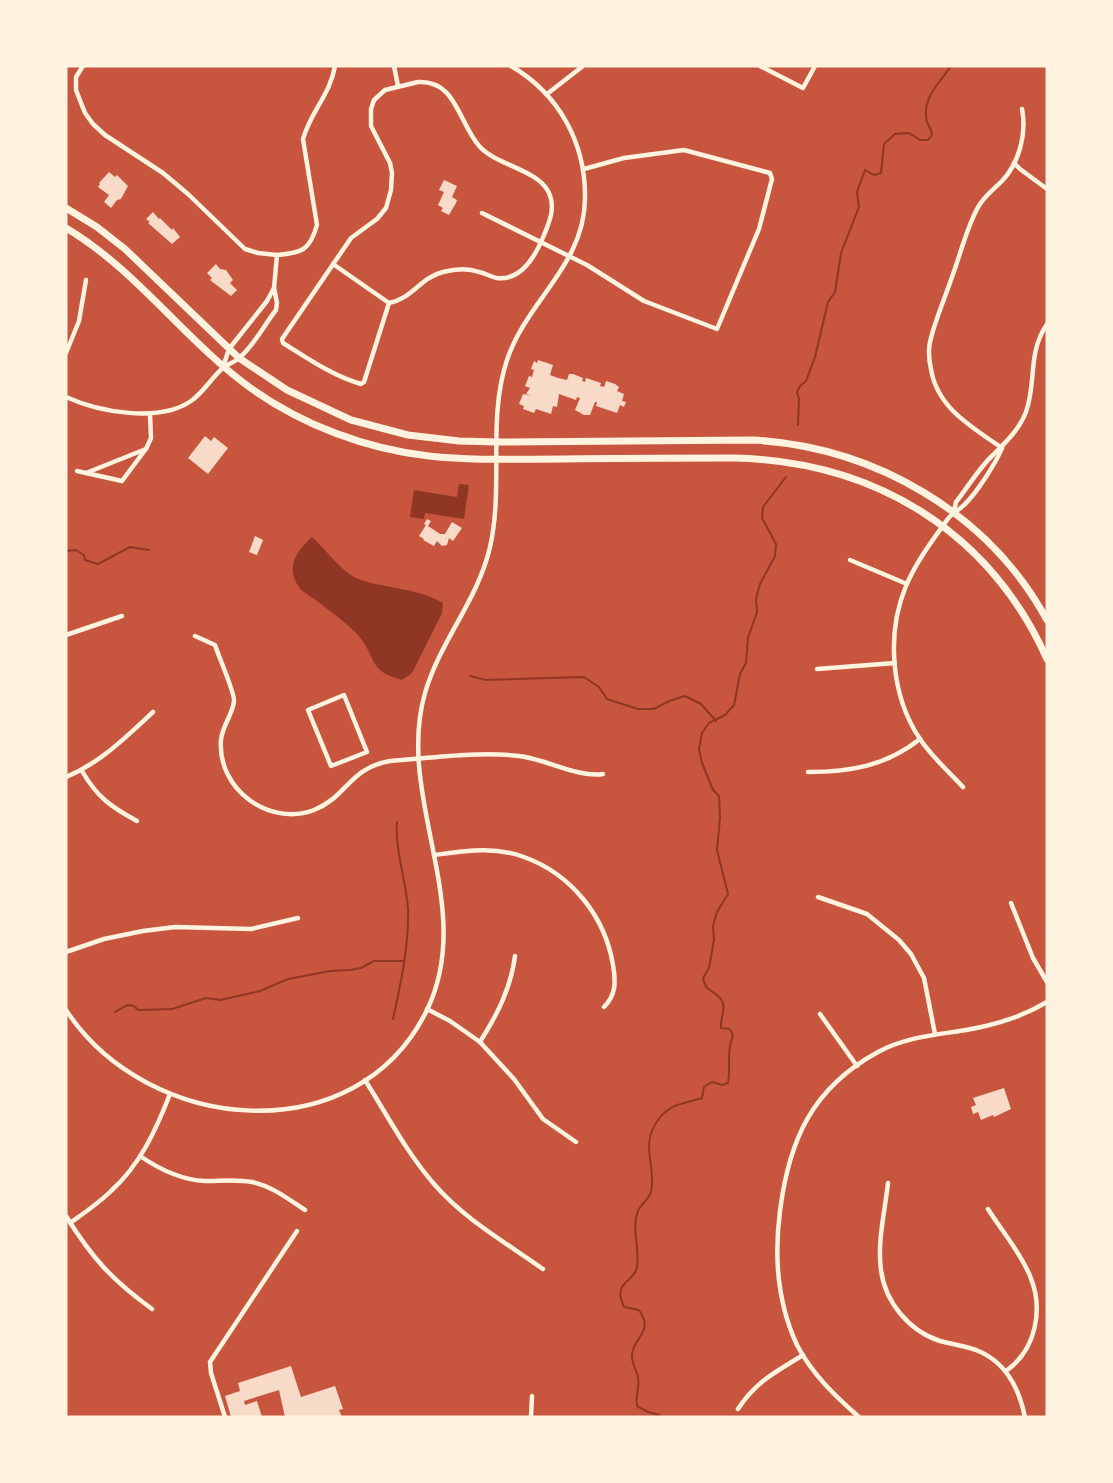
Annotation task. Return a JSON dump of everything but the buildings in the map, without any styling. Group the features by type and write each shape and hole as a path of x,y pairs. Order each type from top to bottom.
{"main road":[{"path":"66,208 97,227 125,249 239,358 287,390 321,407 389,431 421,437 497,442 753,440 790,444 844,456 885,471 920,489 954,512 1005,560 1032,594 1047,620"},
{"path":"66,228 124,271 224,368 289,411 318,426 358,440 395,451 429,456 496,459 734,458 787,461 825,469 867,483 906,502 943,526 970,549 993,573 1018,605 1047,659"}],"street":[{"path":"82,66 76,78 76,90 86,113 97,129 163,173 245,249 258,254 277,255 304,250 314,235 317,225 303,138 332,83 335,66"},
{"path":"394,66 398,86"},
{"path":"66,1010 84,1034 112,1061 139,1079 170,1095 204,1106 274,1110 307,1106 329,1099 365,1080 400,1048 415,1030 427,1009 438,979 444,931 442,903 418,759 419,720 427,686 486,563 495,518 498,399 510,352 525,321 570,257 583,219 585,204 584,169 566,119 547,93 512,66"},
{"path":"547,93 583,66"},
{"path":"760,66 803,88 815,66"},
{"path":"333,264 389,303 405,299 427,279 443,272 472,270 494,277 507,278 517,274 541,242 551,214 551,200 546,188 534,178 491,156 480,146 453,99 443,88 426,82 392,87 374,100 370,126 390,163 392,173 386,208 377,219 351,238 333,264 282,339 283,343 319,365 361,384 364,382 389,303"},
{"path":"1002,448 962,419 942,398 932,375 929,351 934,328 976,212 989,193 1006,177 1014,163 1024,136 1022,109"},
{"path":"482,213 587,265 644,301 717,329 759,230 772,175 767,171 684,150 624,158 584,169"},
{"path":"1014,163 1047,189"},
{"path":"66,398 101,408 150,414 167,411 191,401 224,368 239,358 276,310 274,288 277,255"},
{"path":"66,353 79,321 86,280"},
{"path":"224,368 229,349 267,301 274,288"},
{"path":"963,787 920,739 910,721 895,663 895,627 907,584 918,563 943,526 954,512 963,506 998,459 1002,448 1023,420 1030,395 1034,353 1047,324"},
{"path":"76,471 123,481 146,449 151,438 150,414"},
{"path":"86,473 146,449"},
{"path":"850,560 907,584"},
{"path":"66,635 122,616"},
{"path":"195,636 214,645 235,700 222,732 222,755 231,782 245,797 268,810 280,813 303,813 314,810 331,800 354,777 372,766 390,762 508,755 537,759 582,773 603,774"},
{"path":"817,669 895,663"},
{"path":"367,752 331,766 308,710 344,695 367,752 372,766"},
{"path":"66,777 81,771 112,749 153,712"},
{"path":"808,772 865,768 892,757 920,739"},
{"path":"81,771 104,801 137,821"},
{"path":"434,855 475,850 505,852 538,863 570,885 591,909 605,934 611,951 615,987 611,1000 604,1007"},
{"path":"819,897 867,914 899,940 911,954 924,978 935,1034"},
{"path":"1011,903 1033,958 1047,982"},
{"path":"66,952 104,939 142,931 175,927 251,929 298,918"},
{"path":"480,1042 500,1007 513,970 515,956"},
{"path":"859,1417 834,1395 803,1355 783,1308 777,1274 777,1231 784,1177 798,1134 814,1106 831,1087 878,1052 909,1039 1005,1021 1047,1002"},
{"path":"427,1009 450,1021 480,1042 514,1079 543,1119 576,1142"},
{"path":"820,1014 857,1066"},
{"path":"365,1080 416,1160 441,1192 469,1218 543,1269"},
{"path":"70,1223 113,1190 140,1156 170,1095"},
{"path":"140,1156 168,1172 195,1180 258,1184 275,1190 305,1210"},
{"path":"888,1183 880,1268 893,1304 919,1330 941,1341 981,1352 1006,1371 1017,1390 1025,1417"},
{"path":"988,1209 1027,1269 1033,1282 1036,1300 1037,1319 1032,1339 1019,1360 1006,1371"},
{"path":"66,1216 105,1271 152,1309"},
{"path":"225,1417 211,1373 210,1362 297,1230"},
{"path":"738,1409 753,1388 763,1379 803,1355"},
{"path":"531,1417 532,1396"}],"shaded area":[{"path":"459,484 469,485 464,519 425,513 424,519 410,517 414,490 457,497"},
{"path":"312,537 354,577 423,594 443,603 442,613 412,673 402,680 377,667 357,634 301,590 294,575 294,561"}],"waterway":[{"path":"798,425 797,392 806,381 815,357 828,302 835,292 841,253 859,207 857,192 865,170 874,175 881,173 884,144 895,134 909,133 920,140 928,140 932,135 926,113 929,98 951,66"},
{"path":"660,1417 637,1406 638,1381 632,1354 645,1323 639,1310 624,1307 621,1292 622,1287 632,1277 637,1267 636,1218 639,1208 651,1192 652,1173 649,1147 652,1129 667,1110 702,1098 704,1087 712,1082 722,1085 728,1083 730,1047 733,1036 730,1029 721,1028 723,1002 706,986 703,978 709,968 714,940 713,926 717,912 728,894 717,850 720,818 719,796 713,790 699,749 702,733 709,723 725,715 734,705 740,674 746,663 748,638 757,612 756,599 760,584 775,556 776,544 762,518 763,507 786,477"},
{"path":"66,551 76,550 84,555 85,560 98,564 130,547 149,550"},
{"path":"470,676 486,680 584,677 599,687 607,699 638,709 654,709 685,696 701,704 716,721"},
{"path":"393,1019 404,964 408,923 397,822"},
{"path":"115,1012 127,1005 134,1006 138,1010 172,1009 206,998 220,1000 260,991 288,979 361,968 374,961 404,961"}]}
